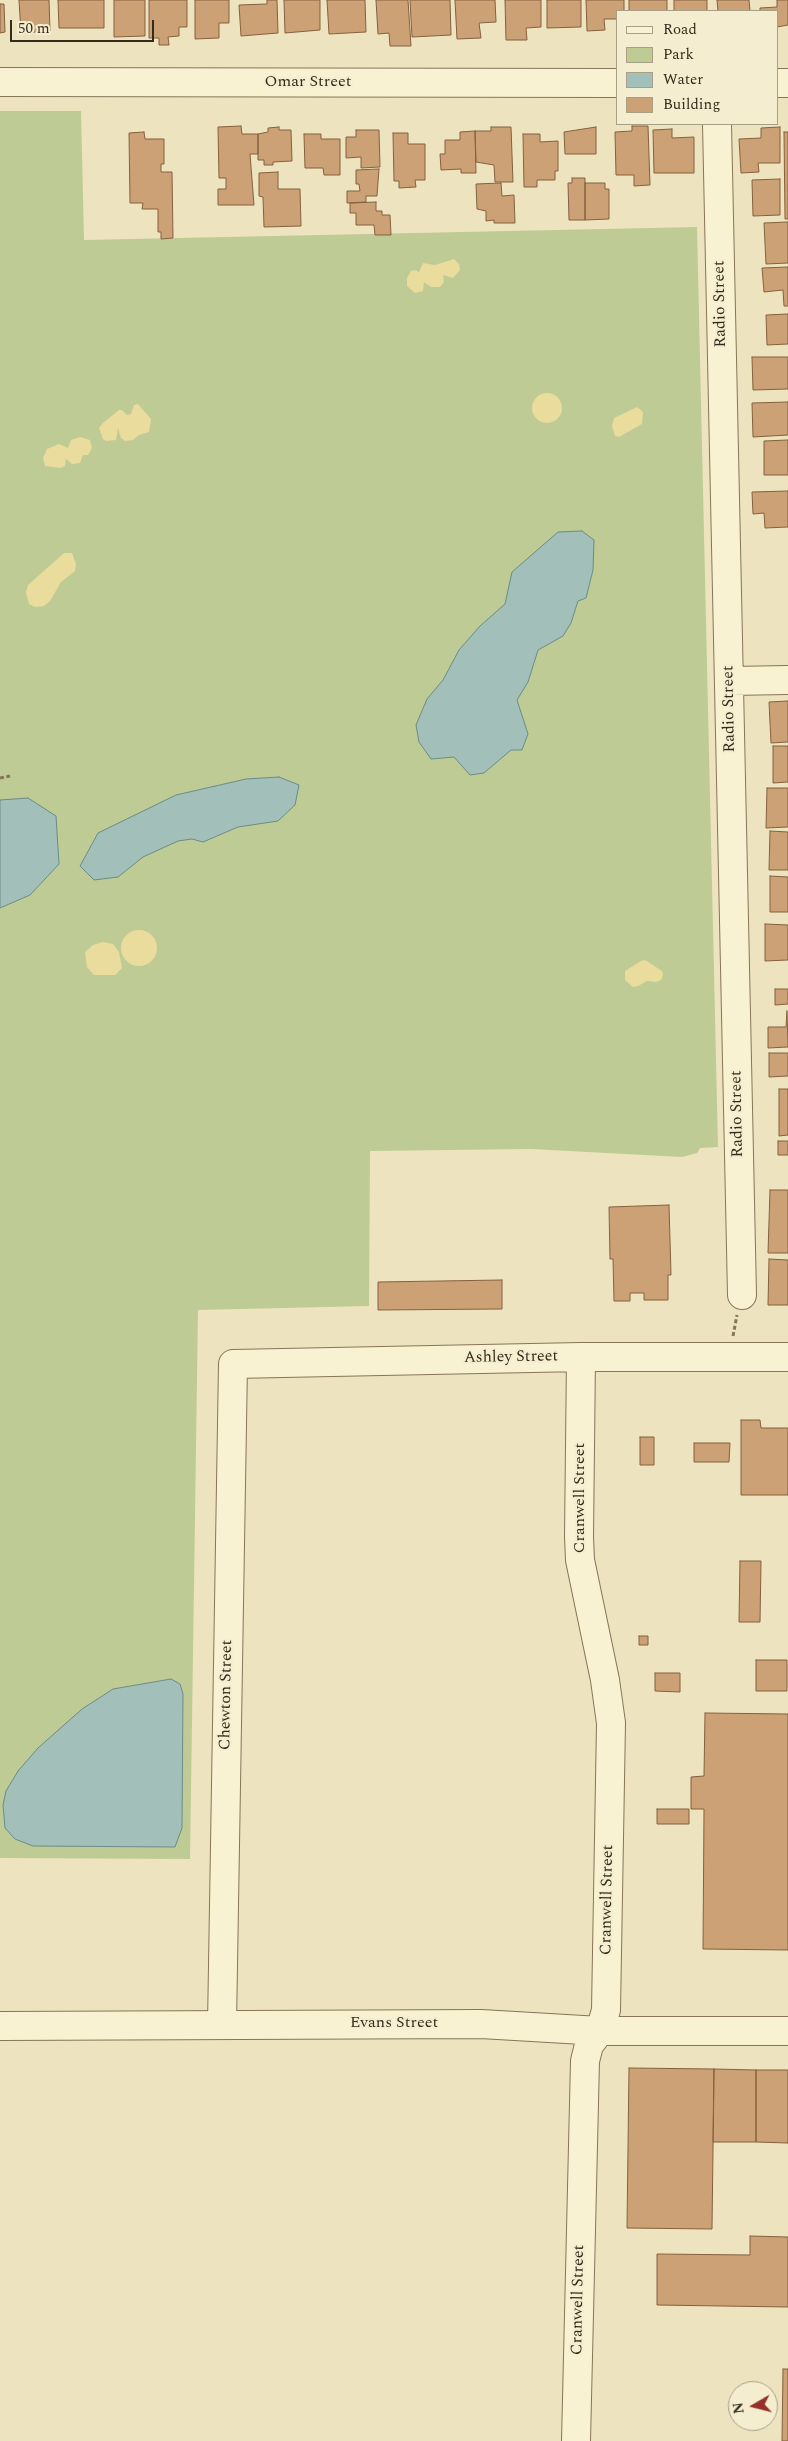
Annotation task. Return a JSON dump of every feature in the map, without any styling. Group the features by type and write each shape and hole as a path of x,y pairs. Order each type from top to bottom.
{"street":[{"name":"Omar Street","path":"0,82 616,83"},
{"name":"Radio Street","path":"717,125 742,1295"},
{"path":"730,681 788,680"},
{"name":"Ashley Street","path":"233,1364 581,1357 788,1357"},
{"name":"Cranwell Street","path":"576,2441 585,2061 589,2045 600,2032 606,2010 611,1723 579,1545 581,1357"},
{"name":"Chewton Street","path":"222,2025 233,1364"},
{"name":"Evans Street","path":"0,2026 481,2024 600,2032 788,2031"}],"path":[{"path":"0,778 10,776"},
{"path":"732,1357 734,1327 742,1295"}],"green space":[{"path":"0,111 81,111 84,240 697,227 718,1147 700,1148 697,1153 682,1157 531,1149 370,1151 369,1306 198,1310 190,1859 0,1858"}],"sand":[{"path":"454,259 459,264 460,270 453,278 443,275 444,282 440,287 431,287 424,282 423,291 415,293 407,286 407,278 411,271 419,272 423,263 435,265"},
{"path":"547,393 558,397 562,408 558,419 547,423 536,419 532,408 536,397"},
{"path":"138,404 151,419 149,432 139,435 133,440 125,441 121,438 118,428 116,440 106,441 103,439 99,428 103,423 119,410 122,410 127,415 131,414 134,405"},
{"path":"637,407 643,412 642,424 619,437 615,436 612,426 614,418"},
{"path":"80,437 90,440 92,448 88,455 83,455 80,463 72,464 66,459 65,466 61,468 45,466 43,458 47,449 59,444 68,448 71,440"},
{"path":"64,553 72,553 76,564 75,571 61,582 50,601 44,606 35,607 29,604 26,592 28,585"},
{"path":"139,930 146,931 152,935 156,941 156,955 152,961 146,965 139,966 132,965 126,961 122,955 121,948 122,941 126,935 132,931"},
{"path":"103,942 113,944 119,952 122,968 115,975 94,975 87,967 85,952 93,945"},
{"path":"645,960 662,971 661,980 656,982 647,981 633,987 625,980 625,971"}],"water":[{"path":"582,531 594,540 593,570 586,598 578,601 571,623 563,636 538,650 528,682 517,700 528,734 522,750 511,750 484,773 470,775 454,757 431,759 419,742 416,725 427,699 443,680 459,650 480,626 505,604 512,572 558,532"},
{"path":"279,777 299,785 295,805 278,821 238,827 203,842 192,839 178,841 143,857 118,877 94,880 80,866 98,833 176,795 246,779"},
{"path":"28,798 56,816 59,864 30,895 0,908 0,800"},
{"path":"171,1679 180,1684 183,1694 182,1828 175,1847 33,1846 15,1839 5,1828 3,1805 6,1791 18,1771 38,1748 82,1709 113,1689"}],"building":[{"path":"19,0 49,0 50,31 21,33"},
{"path":"58,0 104,0 104,28 59,28"},
{"path":"114,0 145,0 145,36 114,37"},
{"path":"149,0 187,0 187,27 179,27 179,36 168,37 169,45 159,45 159,38 149,38"},
{"path":"195,0 229,0 229,23 219,23 219,38 195,39"},
{"path":"267,0 277,0 278,33 241,36 239,5 267,4"},
{"path":"284,0 320,0 320,30 285,33"},
{"path":"327,0 365,0 366,32 329,34"},
{"path":"376,0 408,0 411,46 390,46 389,33 378,34"},
{"path":"410,0 450,0 451,35 412,37"},
{"path":"455,0 495,0 496,22 479,23 481,38 457,39"},
{"path":"505,0 541,0 541,27 526,28 527,40 506,40"},
{"path":"547,0 581,0 581,27 547,28"},
{"path":"586,0 624,0 624,10 616,10 616,19 604,19 605,30 587,31"},
{"path":"629,0 667,0 667,10 629,10"},
{"path":"674,0 707,0 707,10 674,10"},
{"path":"717,0 749,0 750,10 718,10"},
{"path":"777,0 788,0 788,25 778,27 778,10 760,10 760,8 777,7"},
{"path":"0,4 4,4 5,32 0,33"},
{"path":"241,126 242,134 258,134 258,154 250,154 254,205 218,205 218,189 226,189 226,178 219,178 218,127"},
{"path":"632,126 648,126 650,185 634,186 634,175 616,175 615,132 632,131"},
{"path":"279,127 279,130 291,130 292,161 273,162 273,165 264,165 264,160 258,160 258,134 268,132 268,128"},
{"path":"491,127 511,127 513,182 495,182 494,165 476,162 475,131 491,131"},
{"path":"596,127 596,154 565,154 564,132"},
{"path":"780,127 780,163 758,163 759,172 741,173 739,139 761,138 761,128"},
{"path":"672,129 672,138 694,137 694,173 654,173 653,130"},
{"path":"356,130 379,130 380,167 361,168 361,157 346,158 346,137 356,137"},
{"path":"475,131 476,173 461,173 461,169 441,170 440,154 445,154 445,140 460,140 460,132"},
{"path":"144,132 145,139 164,139 164,164 161,164 161,172 172,172 173,238 161,239 161,232 158,232 158,209 142,209 143,203 130,203 129,133"},
{"path":"784,132 788,132 788,219 785,219"},
{"path":"393,133 408,133 408,144 425,144 425,180 415,180 416,187 399,188 399,181 394,181"},
{"path":"304,134 321,134 321,139 340,139 340,175 324,175 323,168 305,168"},
{"path":"523,134 540,134 540,142 558,141 558,171 555,171 555,180 537,180 537,187 524,187"},
{"path":"379,169 377,196 366,196 366,202 347,203 347,191 360,191 359,184 356,184 356,170"},
{"path":"278,172 278,189 300,189 301,226 264,227 263,197 259,196 259,173"},
{"path":"572,178 585,178 585,220 569,220 568,183 572,183"},
{"path":"780,179 780,215 753,216 752,180"},
{"path":"501,183 502,196 514,195 515,223 494,223 494,220 486,221 486,211 477,209 476,184"},
{"path":"585,183 605,183 605,189 609,189 609,219 585,220"},
{"path":"376,202 376,211 382,211 382,215 390,215 391,235 375,235 374,225 356,225 356,213 350,213 350,203"},
{"path":"788,222 788,263 766,264 764,223"},
{"path":"788,267 788,306 784,306 783,290 764,292 762,268"},
{"path":"788,314 788,344 767,345 766,315"},
{"path":"752,357 788,357 788,389 753,390"},
{"path":"788,402 788,435 753,437 752,403"},
{"path":"788,440 788,475 764,475 764,441"},
{"path":"788,491 788,527 765,528 764,513 753,514 752,492"},
{"path":"788,701 788,742 771,743 769,702"},
{"path":"773,746 788,746 788,782 773,783"},
{"path":"767,788 788,788 788,827 766,828"},
{"path":"770,831 788,832 788,870 769,870"},
{"path":"770,876 788,877 788,912 770,912"},
{"path":"765,924 788,925 788,960 765,961"},
{"path":"775,989 788,989 788,1004 775,1005"},
{"path":"787,1011 788,1047 768,1048 768,1027 786,1027"},
{"path":"769,1053 788,1053 788,1076 769,1077"},
{"path":"779,1089 788,1089 788,1135 779,1136"},
{"path":"778,1141 788,1141 788,1155 778,1155"},
{"path":"770,1190 788,1190 788,1253 768,1253"},
{"path":"669,1205 671,1275 668,1275 668,1300 644,1300 644,1293 630,1293 630,1301 614,1301 613,1259 610,1259 609,1207"},
{"path":"769,1259 788,1260 788,1305 768,1305"},
{"path":"502,1280 502,1309 378,1310 378,1282"},
{"path":"741,1420 760,1420 761,1428 788,1428 788,1495 741,1495"},
{"path":"640,1437 654,1437 654,1465 640,1465"},
{"path":"694,1443 730,1443 729,1462 694,1462"},
{"path":"740,1561 761,1561 760,1622 739,1622"},
{"path":"639,1636 648,1636 648,1645 639,1645"},
{"path":"756,1660 787,1660 787,1691 756,1691"},
{"path":"655,1673 680,1673 680,1692 655,1691"},
{"path":"705,1713 788,1714 788,1950 703,1949 704,1809 691,1809 691,1777 704,1776"},
{"path":"657,1809 689,1809 689,1824 657,1824"},
{"path":"629,2068 714,2069 712,2229 627,2228"},
{"path":"714,2069 756,2070 756,2142 713,2142"},
{"path":"756,2070 788,2070 788,2143 756,2142"},
{"path":"750,2236 788,2237 788,2307 657,2305 657,2254 750,2255"},
{"path":"783,2369 788,2369 788,2441 782,2441"}]}
